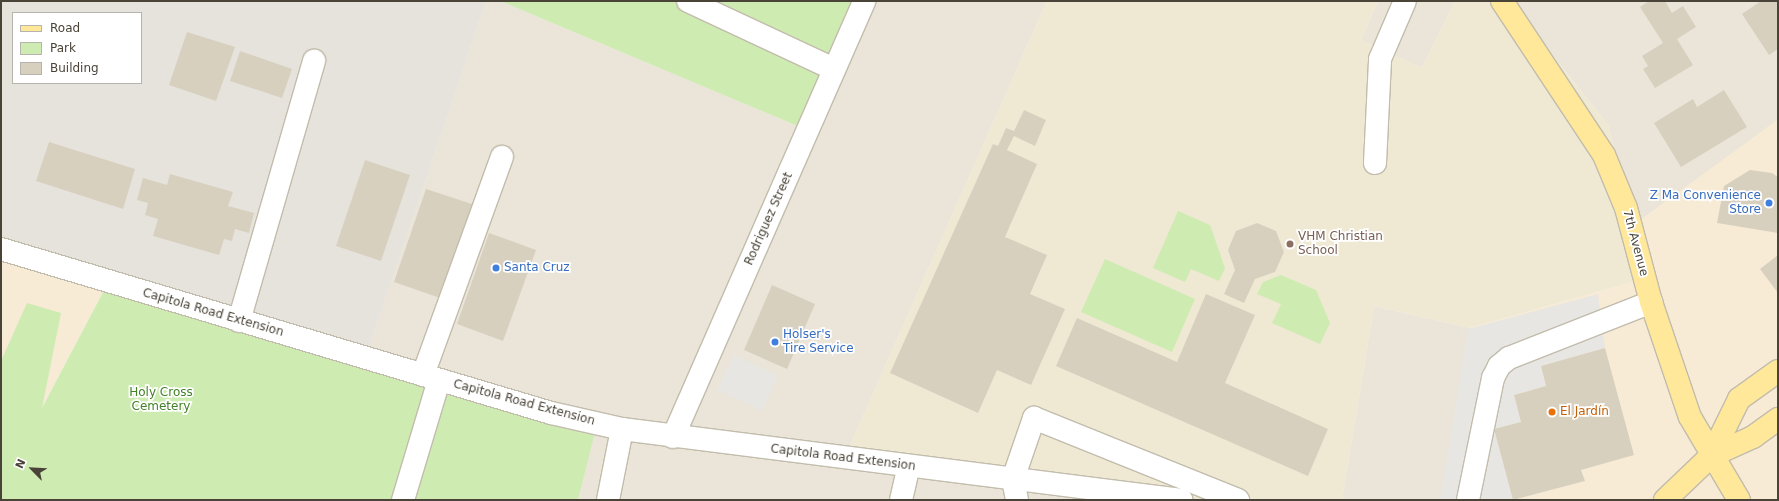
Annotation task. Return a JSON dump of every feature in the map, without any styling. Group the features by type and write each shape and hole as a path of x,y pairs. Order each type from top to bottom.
{"main road":[{"name":"7th Avenue","path":"1502,1 1604,155 1626,208 1651,302 1690,417 1711,456 1739,500"},
{"path":"1711,456 1739,398 1778,371"},
{"path":"1665,500 1711,456 1753,437 1778,419"}],"street":[{"path":"688,1 834,69"},
{"name":"Rodriguez Street","path":"673,438 864,1"},
{"path":"1375,164 1380,59 1405,1"},
{"path":"239,320 314,61"},
{"path":"402,500 431,377 502,157"},
{"name":"Capitola Road Extension","path":"1,249 551,413 622,429 673,438 909,466 1015,490 1182,500"},
{"path":"1468,500 1493,378 1498,366 1509,358 1651,302"},
{"path":"1015,490 1034,418 1238,500"},
{"path":"608,500 622,429"},
{"path":"901,500 909,466"}],"shaded area":[{"path":"1,1 486,1 367,353 1,248"},
{"path":"486,1 500,1 807,130 864,1 1047,1 844,459 1179,500 578,500 597,420 367,353"},
{"name":"VHM Christian School","path":"1047,1 1378,1 1361,40 1422,68 1455,1 1510,1 1608,125 1649,277 1470,328 1374,306 1342,500 1177,500 844,459"},
{"path":"1378,1 1455,1 1422,68 1361,40"},
{"path":"1510,1 1778,1 1778,121 1635,224 1608,125"},
{"path":"1777,120 1778,500 1442,500 1470,328 1649,277 1635,224"},
{"path":"1,248 110,279 1,485"},
{"path":"1598,294 1605,348 1541,366 1546,386 1514,395 1521,422 1494,429 1513,500 1440,500 1468,329"},
{"path":"1374,306 1470,328 1442,500 1342,500"},
{"path":"734,355 778,376 762,411 717,390"}],"green space":[{"path":"500,1 864,1 807,130"},
{"path":"1178,211 1210,225 1225,268 1219,281 1191,269 1185,282 1153,268"},
{"path":"1105,259 1195,299 1172,352 1081,312"},
{"path":"1281,275 1316,290 1330,323 1320,344 1272,323 1281,304 1257,294 1263,282"},
{"name":"Holy Cross Cemetery","path":"110,279 598,420 578,500 1,500 1,361 27,303 61,313 42,408"}],"building":[{"path":"1649,1 1665,1 1672,13 1683,6 1696,27 1677,39 1693,65 1655,88 1643,69 1648,66 1642,56 1663,43 1640,7"},
{"path":"1761,1 1778,1 1778,49 1769,55 1742,14"},
{"path":"187,32 235,47 216,101 169,85"},
{"path":"240,51 292,69 282,98 230,81"},
{"path":"1724,90 1747,127 1681,167 1654,123 1693,99 1697,107"},
{"path":"1024,110 1046,120 1035,146 1014,136 1007,150 1037,164 1005,237 1047,255 1030,294 1065,309 1031,385 997,370 978,413 890,373 993,144 998,146 1006,128 1014,131"},
{"path":"49,142 135,169 123,209 36,181"},
{"path":"365,160 410,175 381,261 336,246"},
{"path":"1750,170 1772,173 1778,177 1778,233 1717,223 1724,186"},
{"path":"170,174 233,192 228,206 254,213 249,233 235,229 232,241 224,239 219,255 153,236 158,219 145,215 148,203 137,200 143,178 167,185"},
{"path":"426,189 475,205 443,299 394,282"},
{"path":"1257,223 1276,231 1284,252 1275,272 1255,279 1244,303 1224,294 1235,270 1228,250 1236,231"},
{"path":"489,233 536,250 503,341 457,324"},
{"path":"1778,255 1778,293 1760,269"},
{"path":"772,285 815,304 787,369 744,350"},
{"path":"1206,294 1255,315 1225,383 1328,429 1308,476 1056,366 1077,318 1177,362"},
{"path":"1605,348 1634,455 1581,470 1585,481 1513,500 1494,429 1521,422 1514,395 1546,386 1541,366"}],"place":[{"name":"Z Ma Convenience Store","path":"1769,203"},
{"name":"VHM Christian School","path":"1290,244"},
{"name":"Santa Cruz","path":"496,268"},
{"name":"Holser's Tire Service","path":"775,342"},
{"name":"El Jardín","path":"1552,412"}]}
